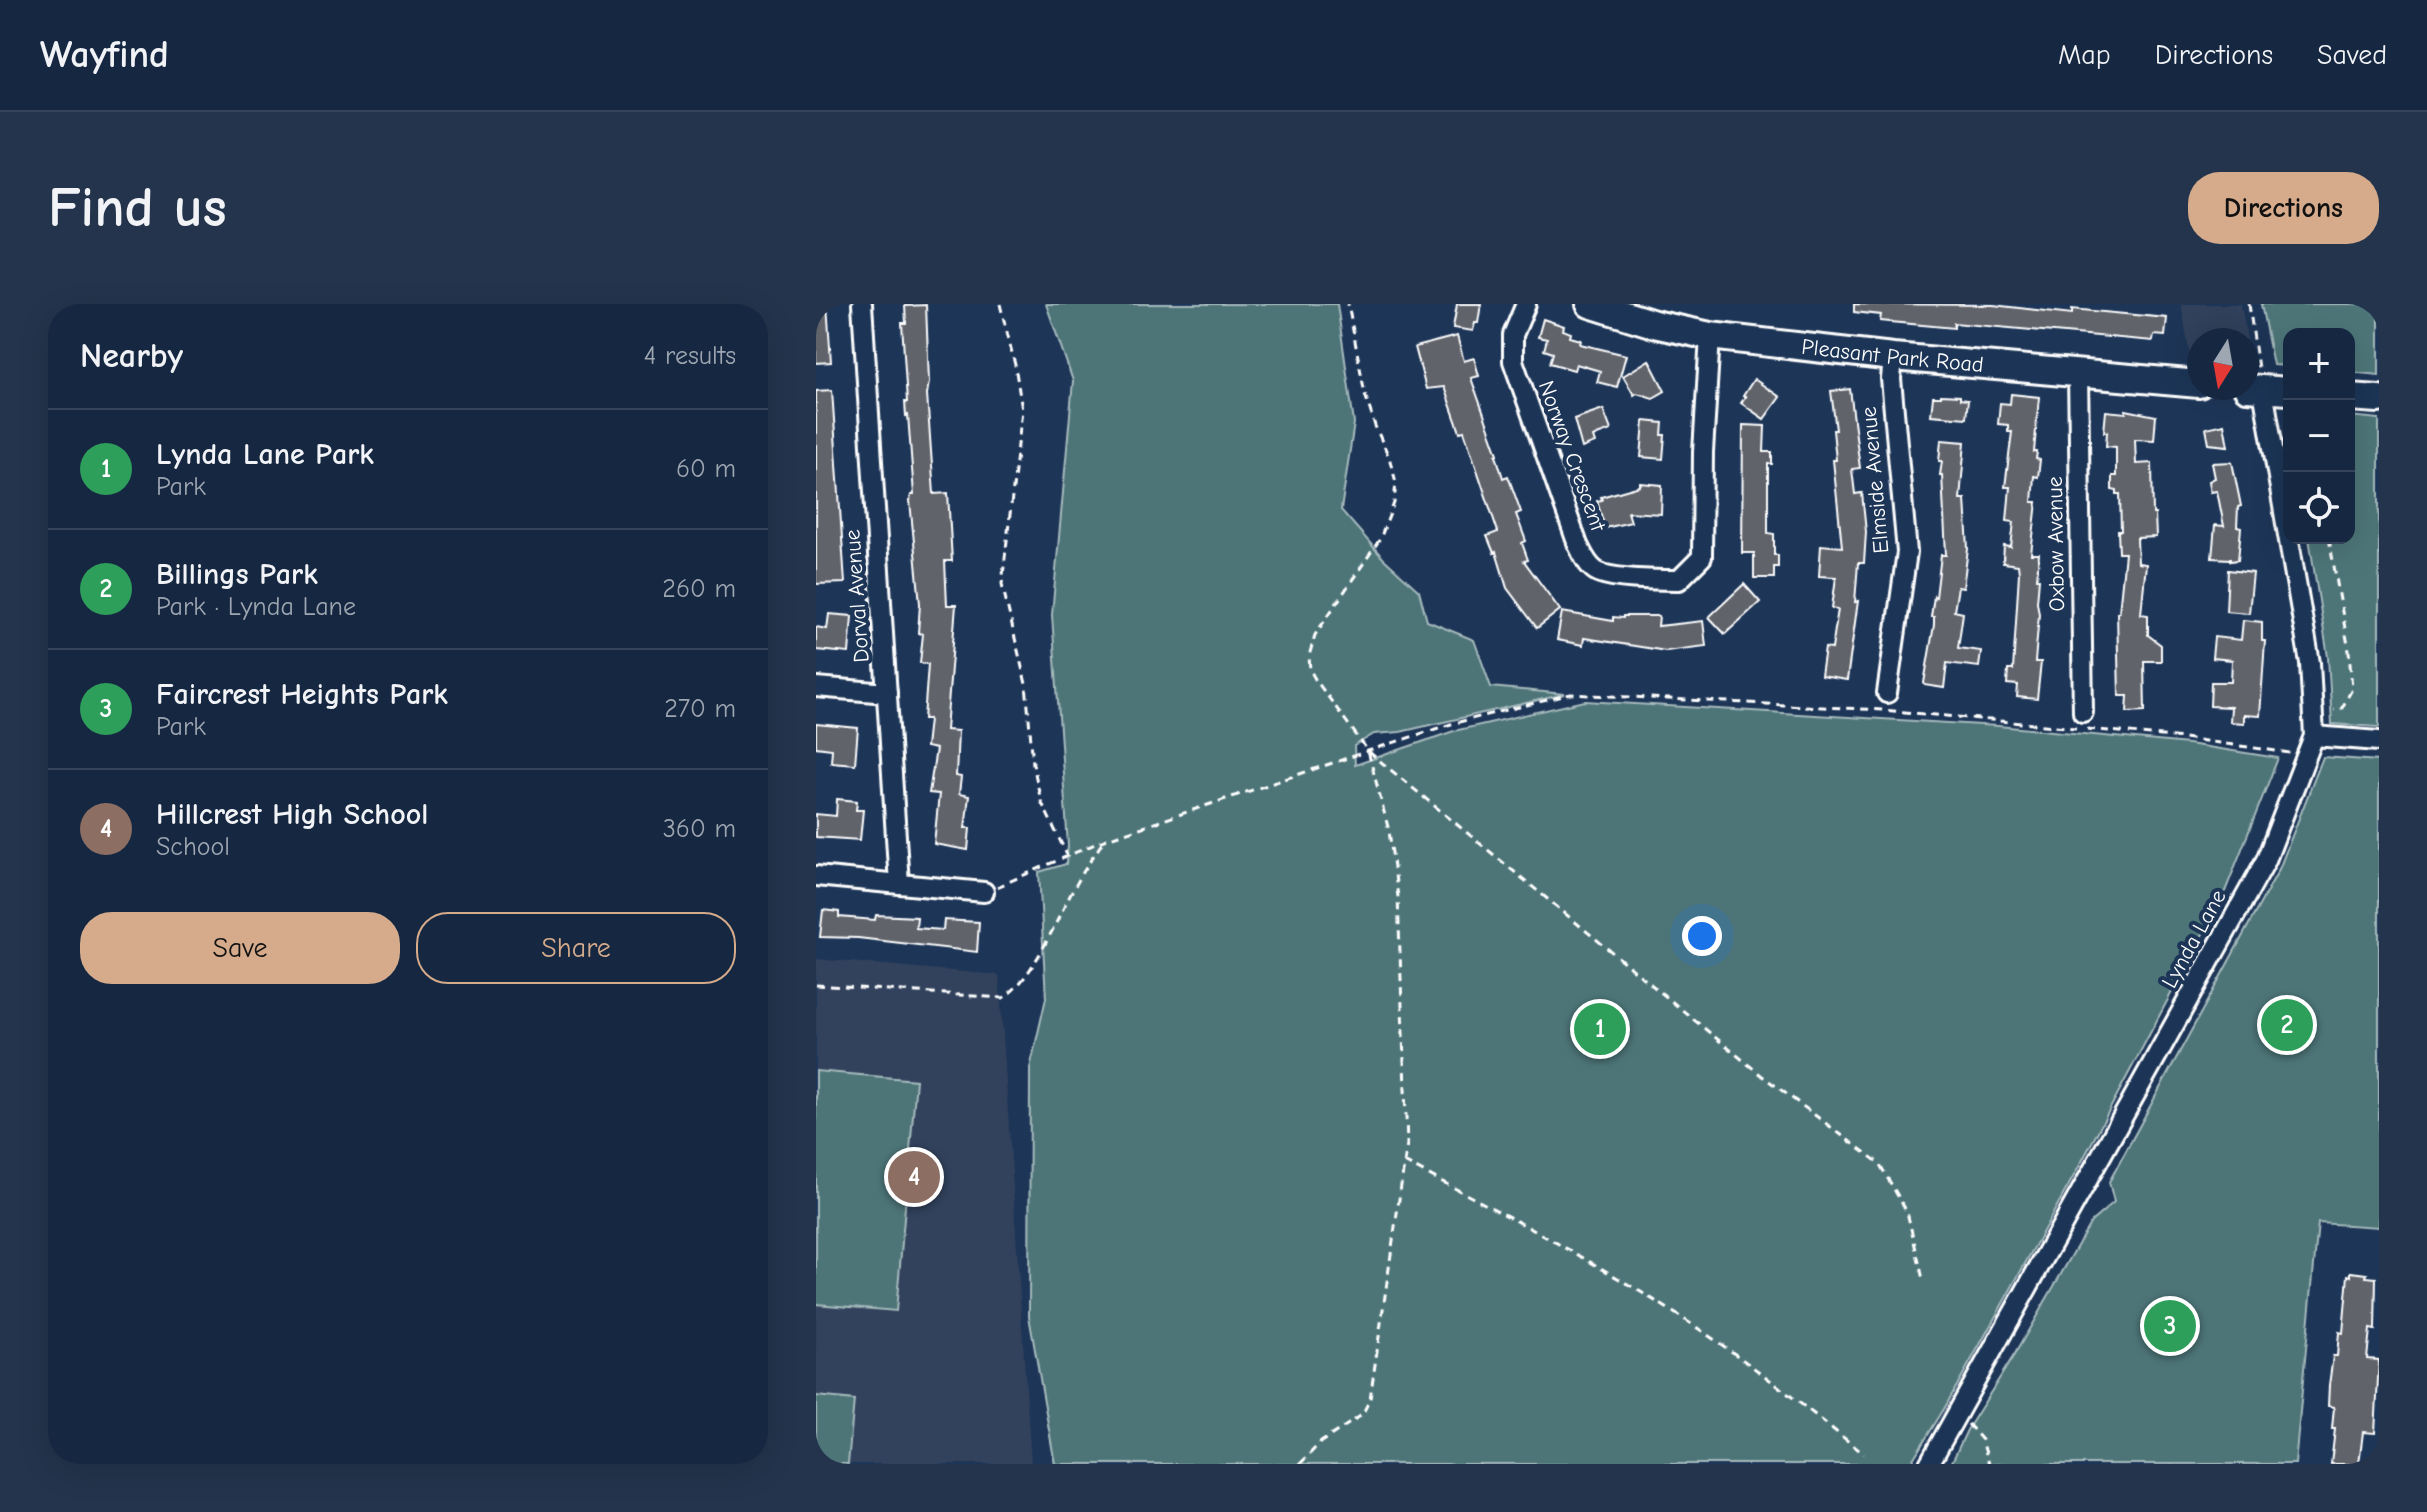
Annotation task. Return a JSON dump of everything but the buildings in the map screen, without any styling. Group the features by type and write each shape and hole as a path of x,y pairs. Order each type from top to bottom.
{"street":[{"name":"Dorval Avenue","path":"862,304 899,884"},
{"name":"Norway Crescent","path":"1526,304 1513,335 1513,361 1578,545 1586,561 1598,573 1641,580 1679,580 1702,557 1703,452 1710,336"},
{"name":"Pleasant Park Road","path":"1590,304 1654,324 1710,336 1893,357 2187,383"},
{"name":"Elmside Avenue","path":"1887,693 1907,552 1891,379 1893,357"},
{"name":"Oxbow Avenue","path":"2078,374 2083,712"},
{"name":"Lynda Lane","path":"1929,1464 2266,860 2314,736 2310,663 2264,385"},
{"path":"2355,397 2379,399"},
{"path":"816,687 887,693"},
{"path":"2314,736 2379,741"},
{"path":"816,876 984,892"}],"path":[{"path":"1000,304 1022,410 1002,584 1026,684 1033,764 1041,801 1067,856"},
{"path":"1348,304 1365,394 1393,471 1395,494 1388,523 1380,539 1315,635 1309,656 1310,670 1315,679 1368,751 1761,1075 1879,1163 1907,1212 1923,1279"},
{"path":"2249,304 2264,385"},
{"path":"2330,544 2349,651 2352,689 2342,708 2334,710"},
{"path":"984,892 1104,840 1451,724 1571,694 1882,710 2184,738 2306,756"},
{"path":"1300,1464 1321,1442 1362,1415 1370,1399 1407,1134 1398,897 1393,851 1368,751"},
{"path":"816,985 1003,998 1016,991 1031,968 1077,882 1104,840"},
{"path":"1404,1162 1551,1238 1683,1319 1801,1403 1864,1454"},
{"path":"1956,1415 1979,1436 1989,1464"}],"shaded area":[{"path":"2181,304 2241,304 2245,328 2187,328 2187,338"},
{"path":"816,959 999,975 1031,1464 816,1464"}],"green space":[{"path":"1046,304 1337,304 1354,423 1341,510 1383,558 1419,591 1427,621 1474,640 1491,687 1565,694 1400,732 1374,734 1354,746 1355,765 1454,731 1585,701 1998,726 2188,744 2278,758 2224,894 2080,1165 1910,1464 1055,1464 1029,1316 1030,1068 1046,998 1039,872 1066,864 1068,846 1052,615 1073,381"},
{"path":"2261,304 2379,304 2379,375 2355,373 2355,328 2283,328 2283,366 2273,365"},
{"path":"2355,417 2379,419 2379,727 2332,724 2328,657 2310,544 2355,544"},
{"path":"2323,757 2379,761 2379,1227 2318,1223 2295,1464 1951,1464 1967,1430 2091,1222 2114,1202 2109,1182 2279,869"},
{"path":"816,1071 916,1080 896,1311 816,1304"},
{"path":"816,1396 854,1400 848,1464 816,1464"}],"place":[{"name":"Billings Park","path":"2287,1025"},
{"name":"Lynda Lane Park","path":"1600,1029"},
{"name":"Hillcrest High School","path":"914,1177"},
{"name":"Faircrest Heights Park","path":"2170,1326"}]}
